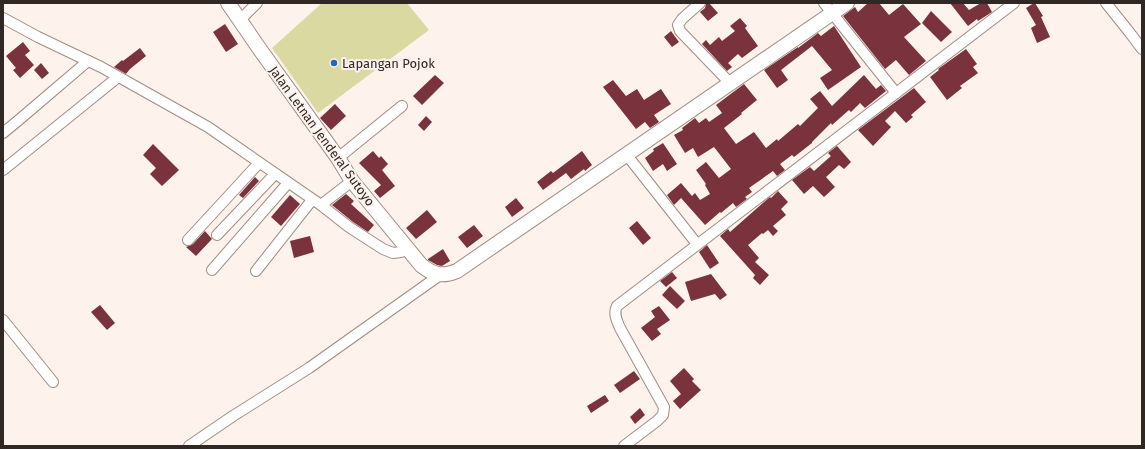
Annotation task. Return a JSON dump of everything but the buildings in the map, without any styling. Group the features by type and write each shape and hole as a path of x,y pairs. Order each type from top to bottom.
{"street":[{"name":"Jalan Letnan Jenderal Sutoyo","path":"228,3 338,158 352,181 421,265 433,273 440,275"},
{"path":"240,20 258,3"},
{"path":"700,3 678,25 680,31 730,83"},
{"path":"190,446 233,416 309,368 440,275 456,271 730,83 828,8 847,3"},
{"path":"624,446 657,421 663,415 664,407 620,328 615,314 615,309 617,306 1014,3"},
{"path":"1106,3 1142,50"},
{"path":"828,8 896,93"},
{"path":"3,18 88,61 208,127 321,205 349,227 383,249 393,252 408,250"},
{"path":"3,133 88,61"},
{"path":"3,170 118,77"},
{"path":"338,158 402,106"},
{"path":"626,154 697,244"},
{"path":"188,240 259,163"},
{"path":"217,235 275,174"},
{"path":"321,205 352,181"},
{"path":"212,270 288,183"},
{"path":"256,271 312,200"},
{"path":"3,320 53,382"}],"shaded area":[{"name":"Lapangan Pojok","path":"322,3 407,3 429,30 318,113 272,48"}],"place":[{"name":"Lapangan Pojok","path":"334,63"}]}
